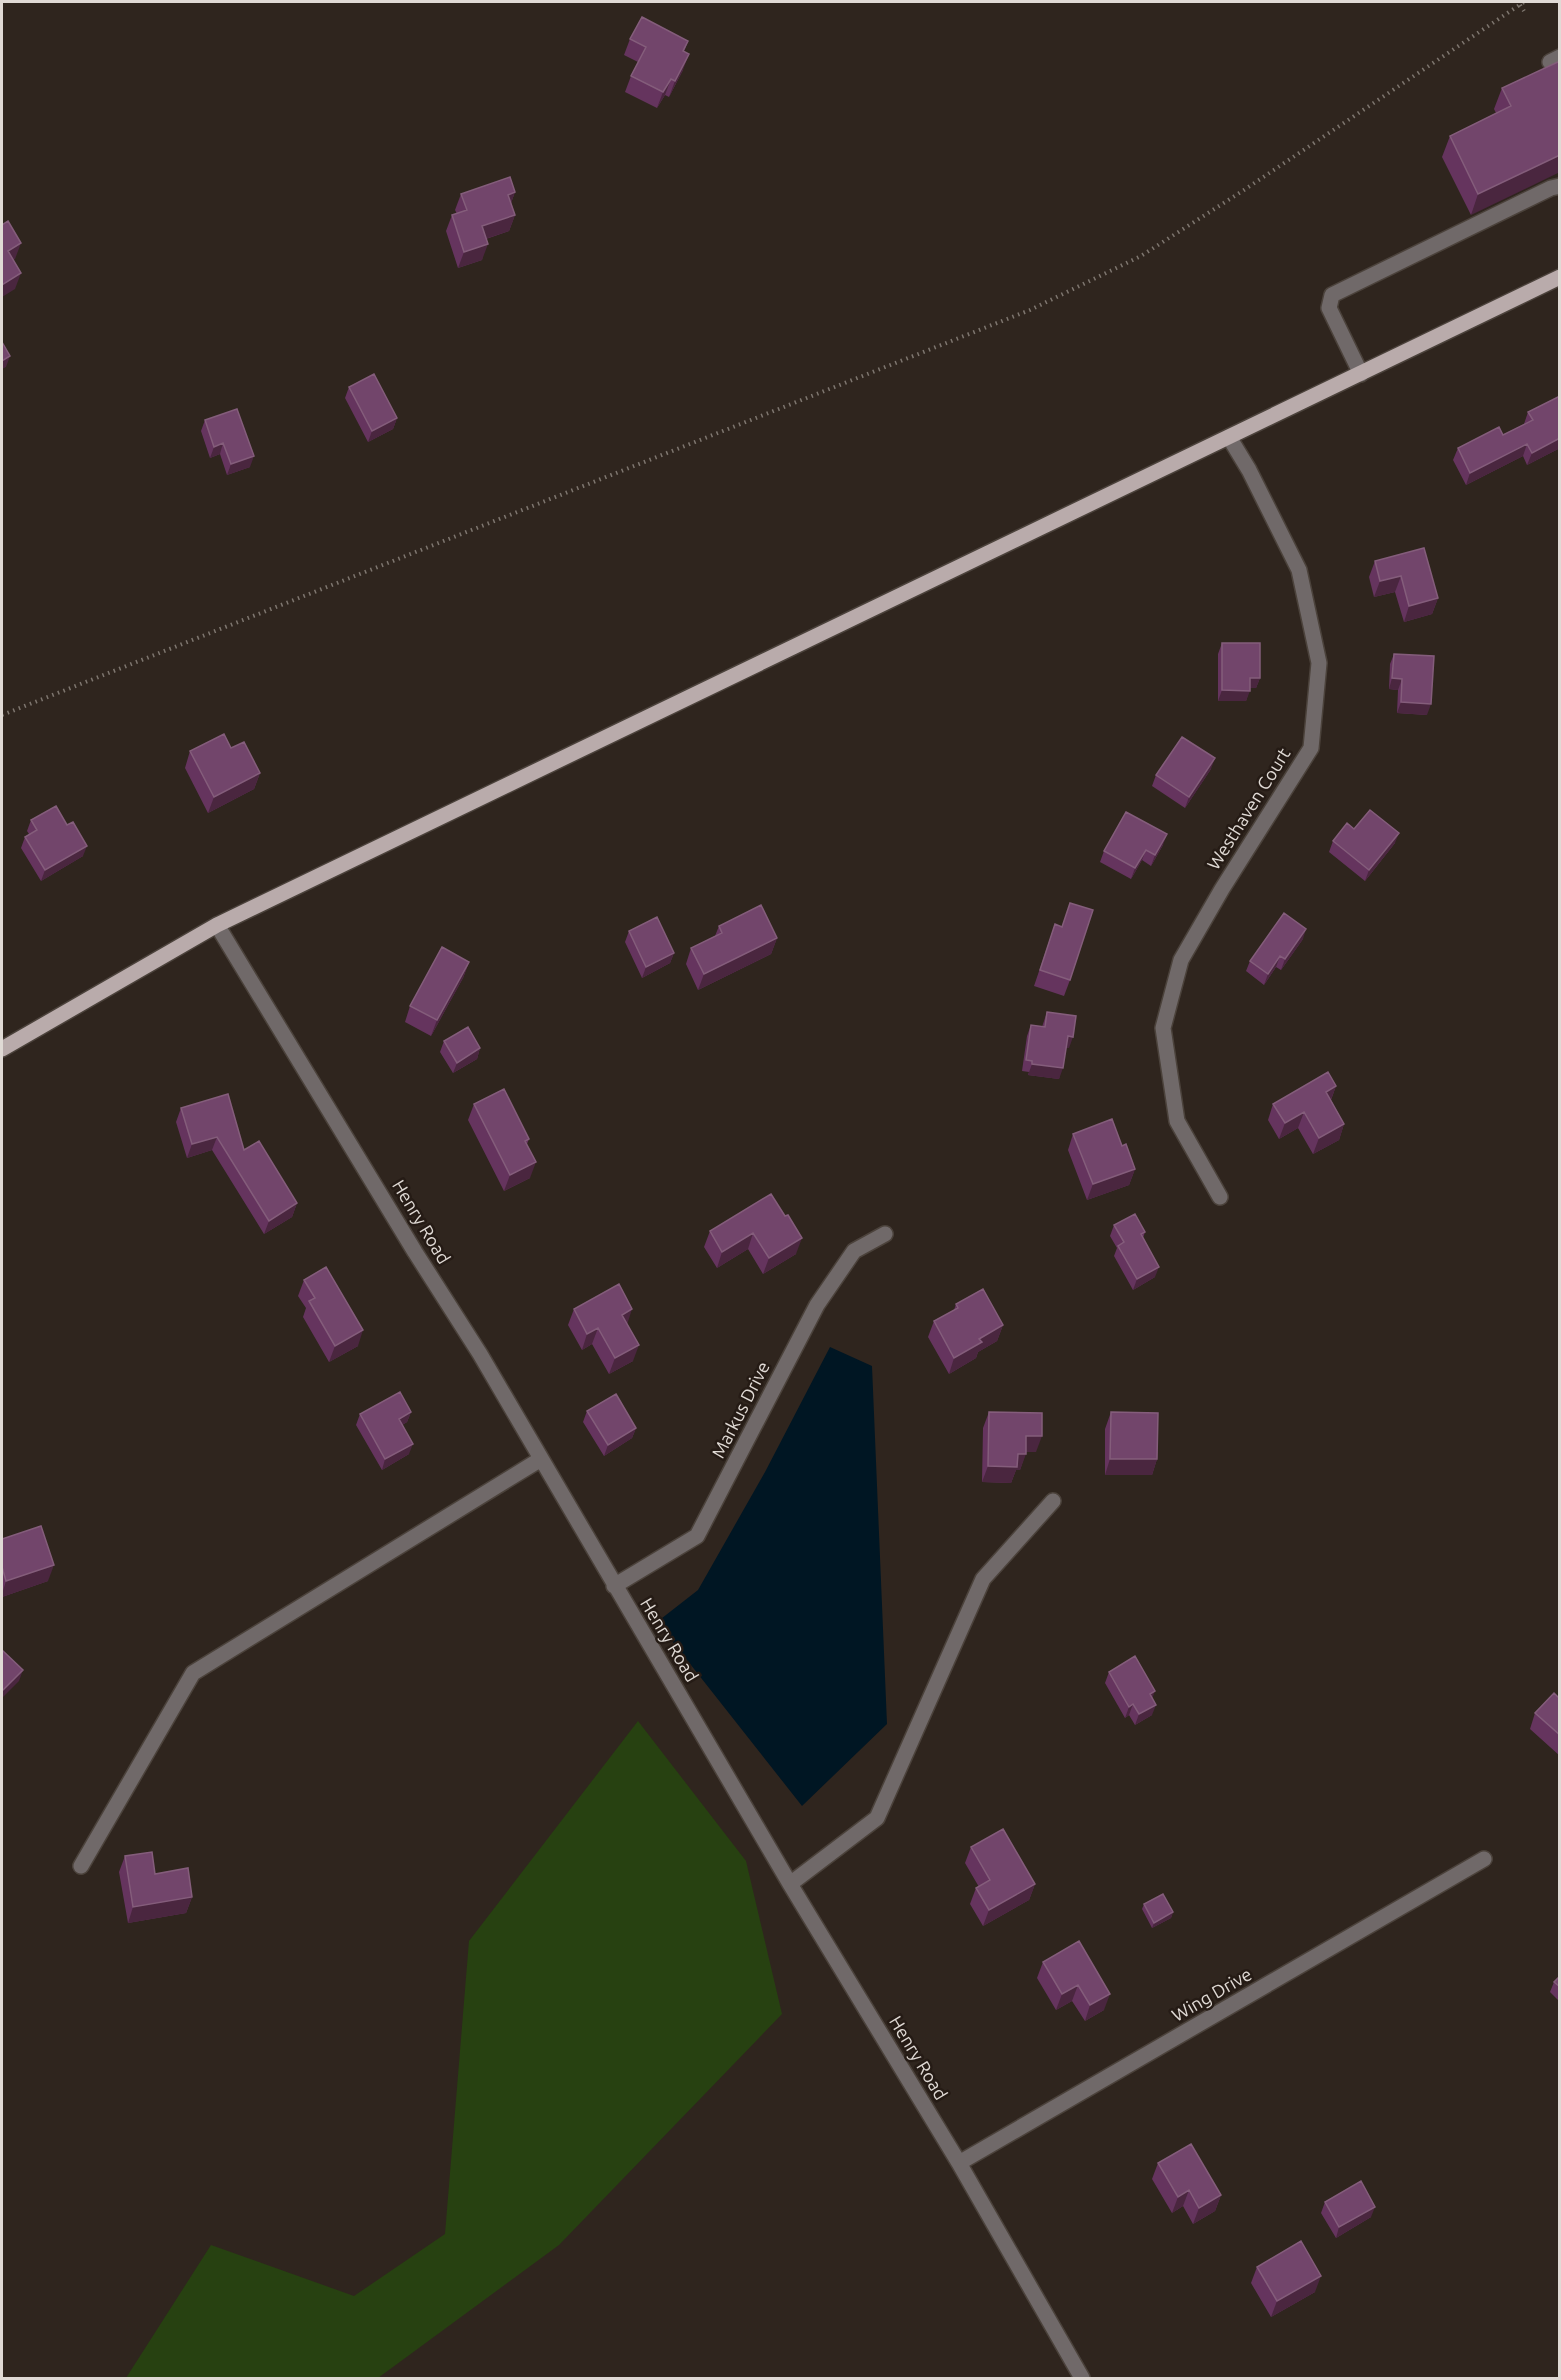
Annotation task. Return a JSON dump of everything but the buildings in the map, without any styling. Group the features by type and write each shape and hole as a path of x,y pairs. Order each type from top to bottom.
{"main road":[{"path":"2,1049 217,925 1560,277"}],"street":[{"path":"1361,374 1329,308 1332,296 1551,188 1560,186"},
{"name":"Westhaven Court","path":"1220,1197 1178,1121 1163,1028 1181,960 1222,889 1311,748 1319,663 1299,570 1249,470 1229,437"},
{"name":"Henry Road","path":"217,925 480,1354 790,1884 959,2163 1082,2379"},
{"name":"Markus Drive","path":"614,1586 697,1536 817,1305 854,1251 885,1233"},
{"path":"81,1866 193,1673 541,1459"},
{"path":"790,1884 877,1818 983,1579 1053,1501"},
{"name":"Wing Drive","path":"959,2163 1484,1859"}],"path":[{"path":"2,715 1030,310 1141,256 1244,190 1522,3 1524,11"}],"green space":[{"path":"638,1721 746,1861 782,2014 559,2245 378,2378 126,2378 211,2245 354,2296 445,2234 469,1941"}],"water":[{"path":"830,1347 872,1366 887,1724 802,1806 657,1622 698,1590 765,1472"}]}
